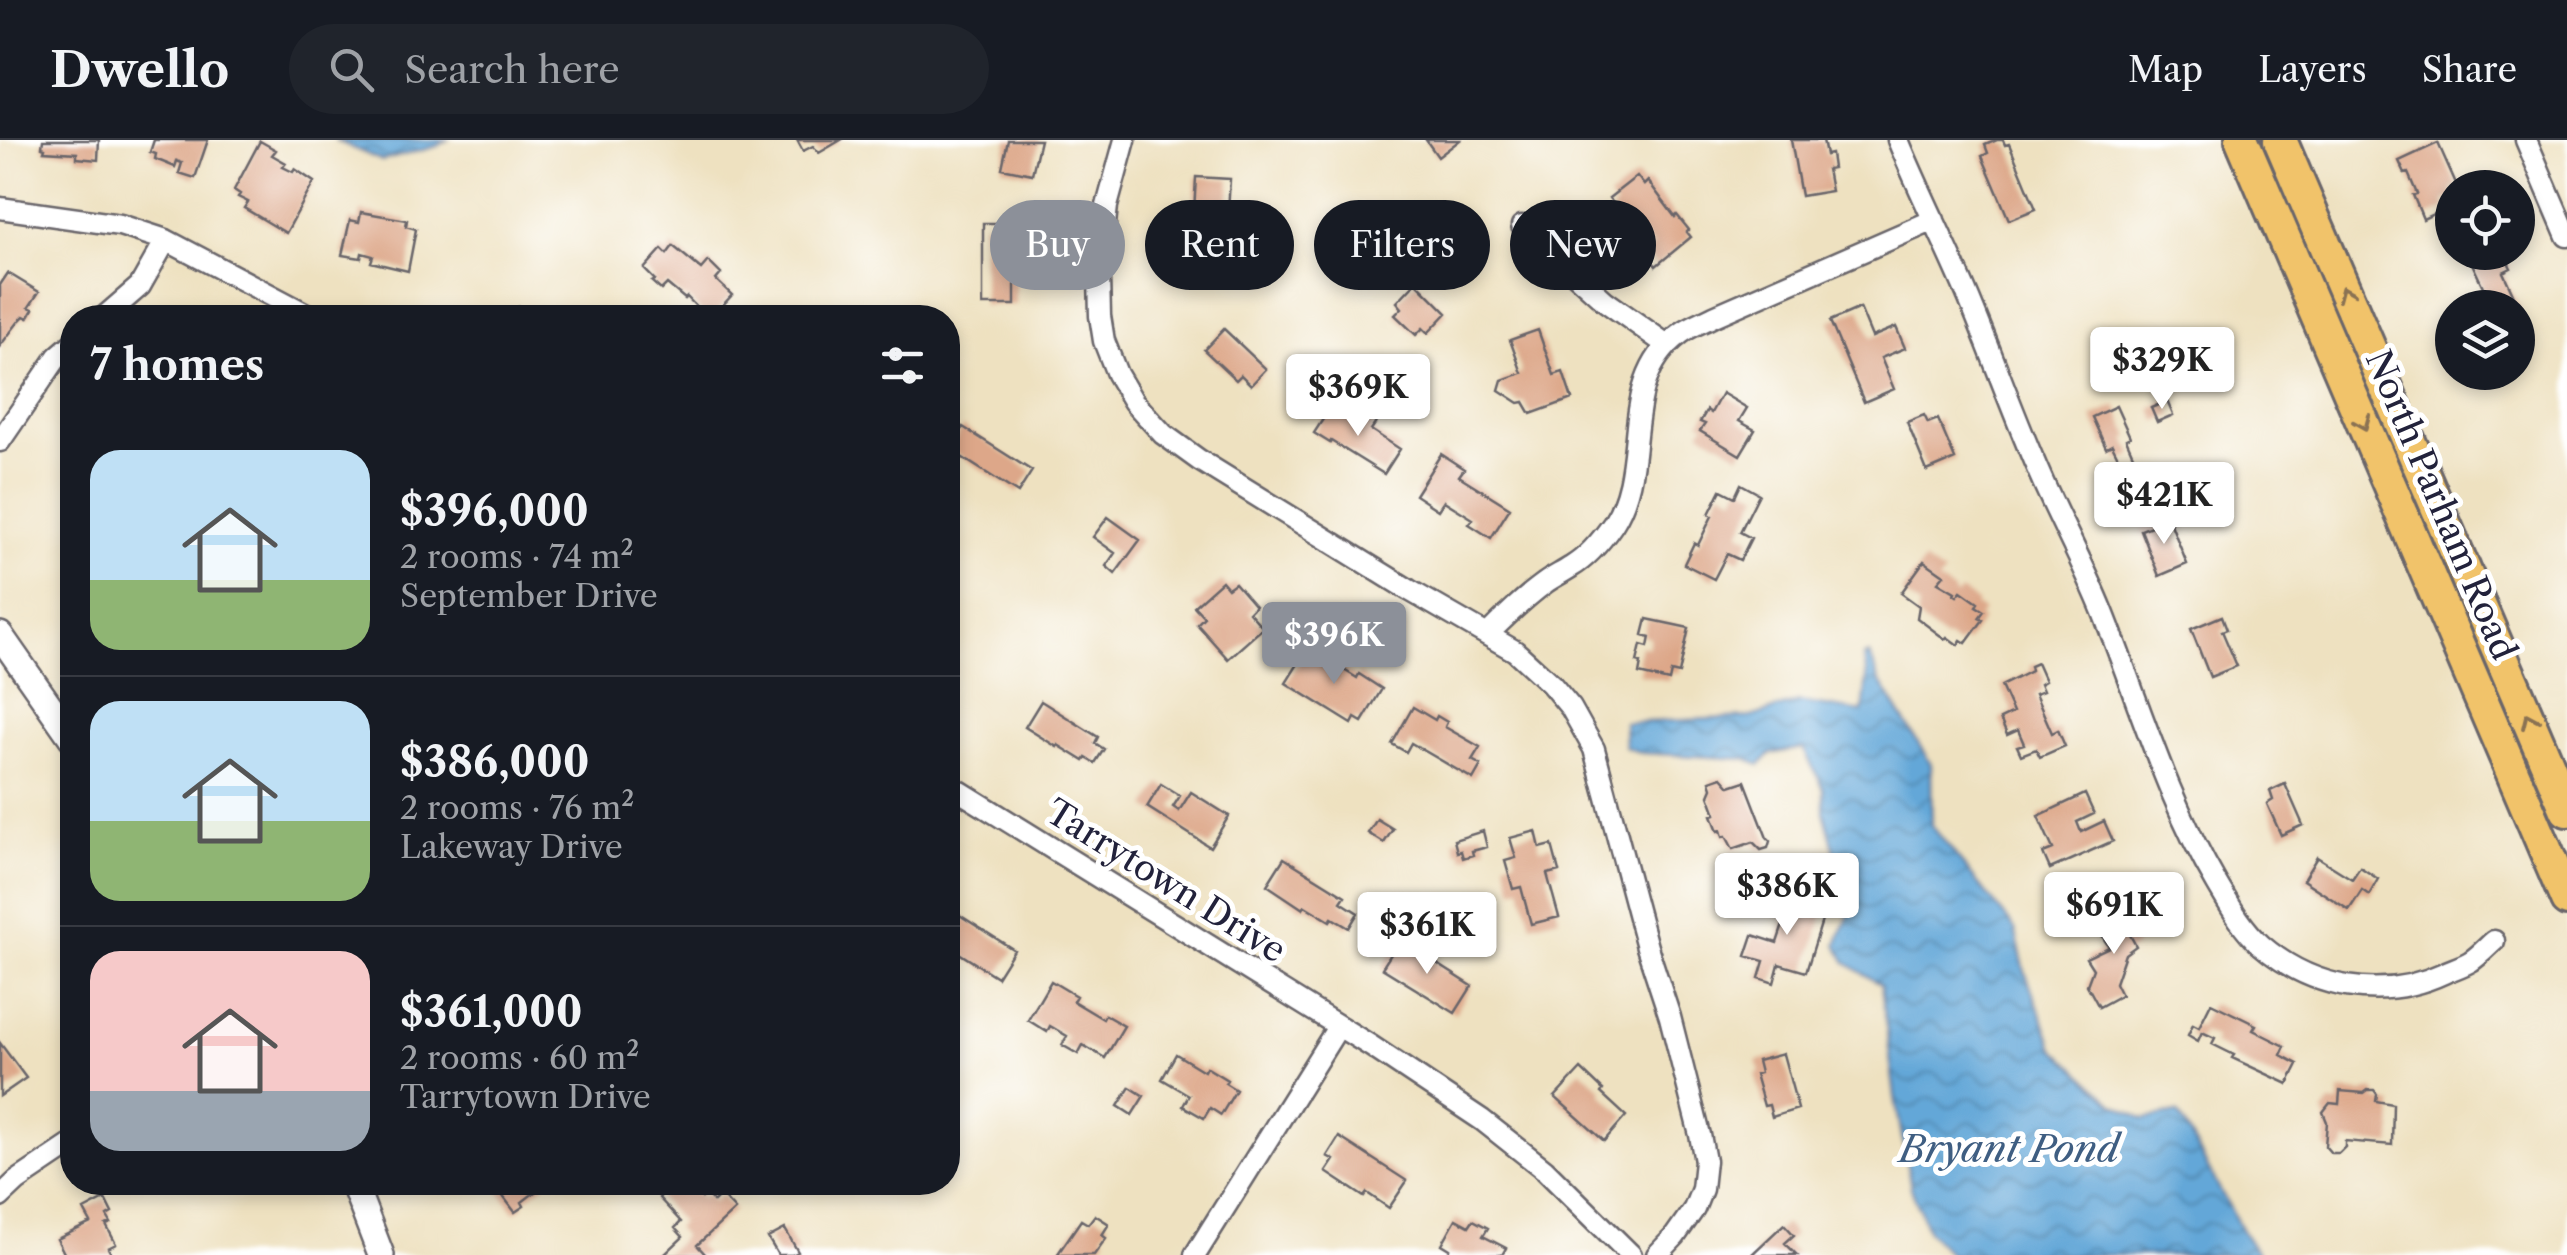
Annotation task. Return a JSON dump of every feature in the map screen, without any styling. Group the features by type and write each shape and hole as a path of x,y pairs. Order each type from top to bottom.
{"highway":[{"name":"North Parham Road","path":"2242,140 2567,900"},
{"name":"North Parham Road","path":"2280,140 2567,810"}],"street":[{"path":"1125,140 1108,206 1100,316 1104,341 1133,401 1164,434 1199,460 1408,590 1515,651 1552,684 1571,708 1594,750 1670,1017 1704,1161 1702,1189 1694,1209 1657,1255"},
{"path":"1898,140 2103,612 2198,852 2237,918 2262,946 2293,968 2342,986 2381,989 2425,982 2471,961 2494,941"},
{"path":"2526,140 2567,236"},
{"path":"0,208 120,225 166,240 289,305"},
{"path":"1488,634 1548,580 1580,561 1615,522 1630,483 1641,392 1656,358 1667,345 1682,332 1714,316 1934,220"},
{"path":"119,305 140,286 166,240"},
{"path":"1592,290 1667,345"},
{"path":"0,440 60,354"},
{"path":"0,635 60,721"},
{"name":"Tarrytown Drive","path":"960,791 1450,1098 1527,1154 1631,1255"},
{"path":"1195,1255 1338,1026"},
{"path":"0,1197 60,1152"},
{"path":"357,1195 381,1255"}],"water":[{"path":"335,140 447,140 382,161"},
{"name":"Bryant Pond","path":"1869,654 1879,679 1931,764 1932,826 2015,929 2025,972 2054,1048 2113,1103 2144,1119 2178,1113 2258,1255 1951,1255 1928,1231 1911,1188 1881,985 1847,963 1837,944 1851,910 1824,812 1824,789 1803,748 1770,754 1760,765 1746,759 1642,753 1625,747 1624,723 1751,717 1799,702 1863,712 1867,678 1864,656"}],"building":[{"path":"43,140 99,140 98,160 77,158 77,153 44,151"},
{"path":"154,140 208,140 195,178 179,173 182,163 177,161 175,167 155,159 156,154 150,152"},
{"path":"797,140 841,140 819,153 813,146 803,151"},
{"path":"1008,140 1040,140 1032,174 1002,168"},
{"path":"1426,140 1460,140 1438,157"},
{"path":"1791,140 1823,140 1826,155 1831,154 1833,168 1827,169 1831,191 1801,196"},
{"path":"1997,140 2009,144 2036,209 2009,220 1982,156 1988,153 1985,145"},
{"path":"260,141 276,150 272,155 286,163 283,167 293,172 295,169 314,182 286,233 244,208 248,202 234,190"},
{"path":"2438,143 2450,170 2435,170 2435,213 2423,219 2413,195 2417,194 2399,161"},
{"path":"1637,176 1644,185 1648,181 1691,237 1656,266 1656,200 1609,198"},
{"path":"1196,177 1230,179 1229,200 1195,200"},
{"path":"361,212 407,220 406,226 416,229 408,271 371,262 373,256 362,253 361,258 342,255 350,220 359,222"},
{"path":"983,223 990,223 990,290 1015,290 1015,305 983,305"},
{"path":"673,246 701,269 708,261 721,274 716,280 732,295 723,305 695,305 667,284 661,290 644,269 662,249 667,254"},
{"path":"2475,270 2507,270 2503,272 2511,290 2485,290"},
{"path":"8,273 39,292 29,307 33,309 28,318 24,316 19,321 0,346 0,285"},
{"path":"1408,290 1424,290 1447,313 1428,333 1423,328 1416,335 1395,315 1402,308 1397,302"},
{"path":"1860,308 1872,337 1896,327 1905,348 1881,358 1894,389 1864,402 1830,321"},
{"path":"1224,329 1266,369 1251,385 1241,375 1236,380 1204,350"},
{"path":"1538,330 1554,375 1563,372 1572,399 1531,414 1524,402 1519,403 1499,390 1502,380 1522,373 1510,340"},
{"path":"1722,393 1747,408 1739,421 1755,430 1740,455 1700,431 1705,424 1700,422 1707,410 1711,413"},
{"path":"2167,401 2173,415 2157,422 2151,408"},
{"path":"2116,406 2130,437 2126,439 2133,455 2120,461 2112,445 2106,448 2092,417"},
{"path":"1338,410 1356,421 1363,411 1377,421 1371,430 1400,449 1384,474 1314,433 1327,413 1334,417"},
{"path":"1924,415 1928,423 1938,419 1955,459 1927,471 1907,422"},
{"path":"963,427 1032,471 1018,493 960,456"},
{"path":"1441,454 1464,469 1459,476 1510,508 1491,538 1469,524 1473,519 1444,501 1438,510 1415,495"},
{"path":"1741,484 1759,494 1740,532 1751,538 1740,560 1727,554 1714,579 1684,564 1694,543 1698,545 1721,490 1735,497"},
{"path":"1108,517 1140,540 1115,574 1106,566 1115,553 1093,537"},
{"path":"2169,519 2187,564 2159,576 2141,530"},
{"path":"1924,561 1944,575 1938,582 1957,596 1961,591 1984,611 1979,618 1983,620 1966,643 1961,640 1958,645 1945,639 1917,618 1919,606 1901,593"},
{"path":"1222,581 1228,588 1235,583 1255,606 1249,612 1263,628 1228,659 1197,624 1204,617 1194,606"},
{"path":"2222,616 2227,629 2222,631 2237,666 2210,677 2191,629"},
{"path":"1647,619 1689,628 1679,674 1671,672 1669,681 1639,674 1641,645 1648,647 1650,637 1643,635"},
{"path":"1308,648 1382,689 1362,722 1355,718 1352,724 1286,683"},
{"path":"2037,663 2045,681 2040,684 2043,691 2035,694 2052,733 2058,730 2065,746 2040,757 2036,749 2021,755 2017,746 2024,744 2018,730 2007,735 2000,719 2013,713 2001,686 2031,671 2030,666"},
{"path":"1041,701 1098,737 1095,743 1104,749 1095,763 1086,758 1084,761 1025,727"},
{"path":"1413,707 1435,720 1437,716 1447,722 1445,727 1480,747 1472,760 1481,765 1473,779 1411,743 1406,752 1392,744"},
{"path":"1722,777 1730,786 1745,781 1770,841 1768,848 1761,850 1753,842 1733,849 1718,831 1712,815 1716,814 1709,795 1710,781"},
{"path":"1161,784 1180,796 1173,807 1179,811 1191,792 1229,816 1210,847 1147,807"},
{"path":"2285,784 2303,825 2281,835 2267,804 2273,800 2270,791"},
{"path":"2085,794 2094,814 2077,822 2081,832 2104,821 2113,841 2050,869 2043,853 2053,849 2038,816"},
{"path":"1377,819 1393,829 1384,843 1368,833"},
{"path":"1483,831 1487,847 1463,858 1454,840"},
{"path":"1536,831 1540,848 1552,845 1559,871 1547,874 1559,917 1531,924 1521,887 1513,889 1505,861 1516,858 1510,838"},
{"path":"2317,857 2352,879 2360,867 2378,879 2369,895 2362,890 2349,910 2303,880"},
{"path":"1284,858 1345,896 1341,902 1358,913 1349,928 1305,906 1303,909 1267,885"},
{"path":"1775,888 1791,893 1788,903 1824,914 1806,972 1779,964 1774,983 1759,978 1764,961 1746,956 1753,935 1777,943 1785,919 1767,913"},
{"path":"2141,901 2145,915 2141,929 2130,935 2136,946 2125,954 2115,983 2121,995 2099,1007 2087,985 2093,969 2086,958 2109,947 2102,936 2124,924 2130,907"},
{"path":"960,915 1014,950 997,977 960,954"},
{"path":"1400,940 1472,986 1455,1013 1382,968"},
{"path":"1051,981 1076,996 1073,1001 1124,1026 1105,1058 1083,1045 1078,1054 1062,1045 1067,1036 1050,1026 1047,1032 1028,1020"},
{"path":"2211,1003 2256,1025 2253,1030 2285,1046 2281,1055 2298,1064 2288,1084 2232,1058 2234,1055 2212,1044 2215,1038 2202,1032 2198,1041 2188,1035 2193,1024 2199,1027"},
{"path":"0,1043 26,1078 0,1096"},
{"path":"1176,1054 1204,1071 1206,1067 1236,1090 1221,1115 1210,1108 1204,1118 1183,1106 1189,1095 1162,1079"},
{"path":"1783,1054 1798,1109 1772,1117 1769,1105 1764,1106 1755,1074 1760,1073 1757,1061"},
{"path":"1581,1069 1626,1116 1604,1141 1555,1097"},
{"path":"1130,1087 1144,1096 1132,1115 1118,1106"},
{"path":"2368,1090 2377,1094 2376,1101 2393,1104 2392,1145 2345,1141 2339,1153 2331,1153 2325,1146 2327,1122 2323,1112 2330,1103 2339,1104 2340,1091"},
{"path":"1339,1137 1407,1181 1389,1208 1326,1172 1334,1160 1327,1156"},
{"path":"502,1195 531,1195 522,1202 524,1206 515,1212"},
{"path":"707,1195 714,1202 721,1195 735,1210 697,1245 706,1255 664,1255 683,1237 675,1228 681,1222 659,1198"},
{"path":"105,1199 112,1213 107,1216 111,1223 106,1225 116,1244 108,1248 112,1255 65,1255 57,1239 91,1223 84,1210"},
{"path":"1095,1215 1109,1224 1102,1235 1106,1238 1094,1255 1057,1255 1081,1220 1088,1224"},
{"path":"1456,1219 1469,1226 1473,1220 1488,1228 1483,1236 1506,1248 1502,1255 1447,1255 1450,1249 1442,1244"},
{"path":"1784,1224 1794,1235 1785,1243 1797,1255 1751,1255"},
{"path":"785,1229 798,1252 778,1255 768,1238"}]}
